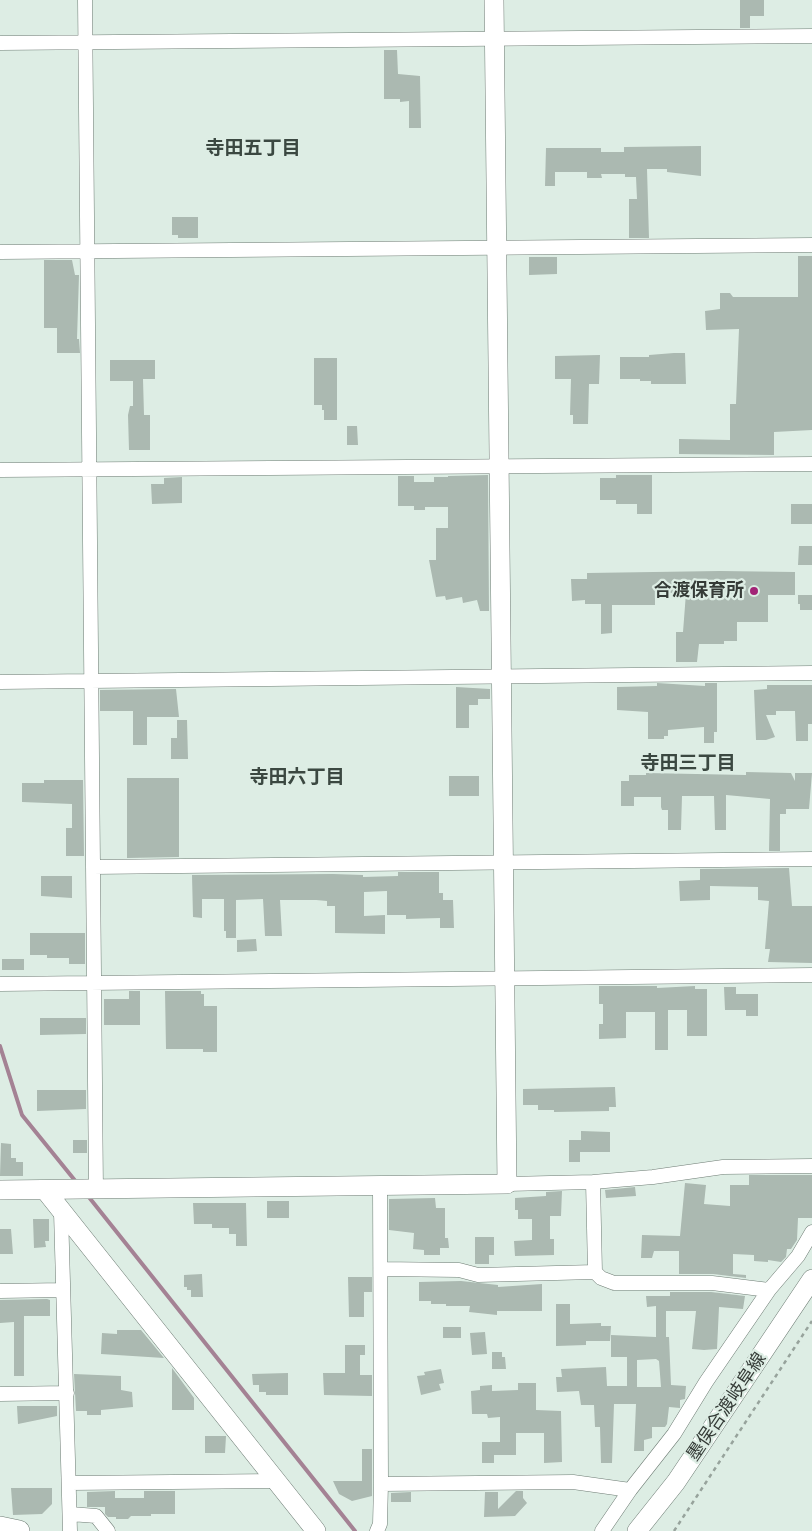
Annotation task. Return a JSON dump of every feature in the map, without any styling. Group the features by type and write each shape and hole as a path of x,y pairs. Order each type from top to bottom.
{"main road":[{"path":"0,1527 19,1531"}],"street":[{"path":"85,0 93,682 94,1189"},
{"path":"494,0 506,1184"},
{"path":"0,43 812,36"},
{"path":"0,252 88,253 812,245"},
{"path":"0,470 812,464"},
{"path":"0,682 812,673"},
{"path":"93,867 502,864 812,859"},
{"path":"1,984 504,980 812,975"},
{"path":"0,1190 380,1187 593,1182 653,1177 723,1167 812,1166"},
{"path":"593,1182 596,1272 601,1278 614,1283 712,1283 770,1290"},
{"path":"376,1531 380,1524 381,1484 380,1187"},
{"path":"52,1190 61,1212 316,1531"},
{"path":"61,1212 70,1531"},
{"path":"602,1531 630,1490 674,1434 706,1382 770,1290 798,1256 812,1232"},
{"path":"381,1268 459,1270 478,1275 596,1272"},
{"name":"墨俣合渡岐阜線","path":"636,1531 676,1482 812,1279"},
{"path":"0,1291 63,1290"},
{"path":"0,1394 67,1392"},
{"path":"70,1483 275,1481"},
{"path":"381,1484 573,1482 630,1490"},
{"path":"71,1514 96,1516 108,1531"}],"path":[{"path":"674,1531 812,1321"}],"building":[{"path":"740,0 764,0 764,16 750,16 750,28 740,28"},
{"path":"384,50 397,50 398,74 420,76 421,128 409,128 409,101 400,102 400,99 384,99"},
{"path":"701,146 701,176 667,172 667,169 647,169 649,238 629,238 629,199 637,199 636,177 625,177 625,174 601,174 602,178 587,178 587,172 555,172 555,186 545,186 546,148 601,148 601,152 624,152 624,147"},
{"path":"172,217 198,217 198,238 178,238 178,235 172,235"},
{"path":"798,256 812,256 812,430 774,432 774,455 679,454 679,439 730,440 730,404 736,404 739,329 706,330 705,311 720,309 720,293 730,293 733,297 798,297"},
{"path":"529,257 557,257 557,274 529,275"},
{"path":"44,260 72,260 75,275 79,275 77,339 79,339 80,353 57,353 57,328 44,328"},
{"path":"685,353 686,384 651,384 651,381 640,381 640,379 620,379 620,357 649,357 649,355"},
{"path":"600,355 599,384 589,384 588,424 573,424 573,415 570,415 571,379 555,379 555,356"},
{"path":"314,358 337,358 337,420 324,420 322,405 314,405"},
{"path":"110,360 155,360 155,379 143,379 144,415 150,415 150,450 129,450 128,415 130,406 133,406 133,381 110,381"},
{"path":"347,426 357,426 358,445 347,445"},
{"path":"488,475 489,611 480,611 477,600 463,603 462,597 446,600 445,596 436,597 429,560 436,560 436,528 448,528 448,507 425,507 425,510 414,510 414,506 398,506 398,476 414,476 414,482 434,482 434,477"},
{"path":"616,475 652,475 652,514 637,514 637,504 616,504 616,500 600,500 600,478 616,478"},
{"path":"182,477 182,503 152,504 151,484 164,484 164,478"},
{"path":"791,504 812,504 812,524 791,524"},
{"path":"799,546 812,546 812,565 798,565"},
{"path":"795,572 795,595 768,595 768,622 737,622 737,641 724,641 724,644 699,644 697,662 676,662 676,632 683,632 686,593 655,593 655,605 612,605 612,633 601,634 601,604 585,604 585,600 572,601 571,579 587,579 587,573"},
{"path":"798,595 812,595 812,610 800,610"},
{"path":"657,683 705,686 705,683 717,683 717,732 714,732 714,743 704,743 704,727 668,730 668,736 664,736 664,739 648,739 648,712 617,710 617,687 657,686"},
{"path":"767,685 812,685 812,724 808,724 808,741 796,741 795,711 776,711 776,715 766,715 775,737 766,740 756,740 754,690 767,689"},
{"path":"456,687 490,689 490,699 478,699 478,705 469,705 469,728 456,728"},
{"path":"176,689 179,717 147,717 147,745 133,745 133,711 100,711 100,690"},
{"path":"177,720 187,720 188,759 171,759 171,738 177,738"},
{"path":"746,772 791,773 795,781 795,773 812,773 809,809 786,809 786,814 780,814 780,851 769,851 770,799 726,795 726,830 715,830 714,796 682,796 681,830 668,830 668,810 662,810 661,797 634,797 634,806 621,806 621,781 629,781 629,775 646,775 646,773 746,775"},
{"path":"449,776 479,776 479,796 449,796"},
{"path":"127,778 179,778 179,857 127,858"},
{"path":"44,780 83,780 84,856 66,856 66,828 72,828 72,804 22,802 22,783 44,783"},
{"path":"789,868 792,906 812,906 812,963 768,962 770,949 765,949 769,901 758,900 758,887 710,886 710,900 680,901 679,881 700,880 700,869"},
{"path":"398,872 439,872 439,893 443,893 443,900 453,900 454,928 440,928 440,918 406,919 406,915 387,915 387,891 364,892 364,916 385,915 385,934 335,933 335,906 327,906 327,901 316,900 280,900 282,936 265,936 263,899 236,900 236,938 226,938 226,931 224,931 224,899 202,899 202,918 193,917 192,875 333,874 363,875 363,877 398,876"},
{"path":"41,876 72,876 72,898 41,896"},
{"path":"30,933 85,933 85,964 69,964 69,958 47,958 47,955 30,955"},
{"path":"256,939 257,951 237,952 237,940"},
{"path":"2,959 24,959 24,970 2,970"},
{"path":"599,986 657,986 657,988 695,986 695,989 707,989 707,1036 687,1036 687,1010 668,1010 668,1050 655,1050 655,1012 626,1012 626,1038 599,1039 599,1024 603,1024 603,1004 599,1004"},
{"path":"724,987 736,987 736,994 758,994 758,1016 746,1016 746,1010 725,1010"},
{"path":"129,991 140,991 140,1025 104,1025 104,999 129,999"},
{"path":"165,991 201,991 201,994 204,994 204,1006 217,1006 217,1052 203,1052 203,1049 166,1049"},
{"path":"40,1018 86,1018 86,1034 40,1035"},
{"path":"615,1087 616,1107 609,1107 609,1111 554,1112 554,1110 538,1110 538,1105 523,1105 523,1089"},
{"path":"37,1090 86,1090 86,1109 37,1111"},
{"path":"581,1131 610,1132 610,1152 580,1152 580,1162 569,1162 569,1140 581,1140"},
{"path":"73,1140 87,1140 87,1153 73,1153"},
{"path":"1,1143 11,1144 11,1158 16,1158 16,1162 23,1162 23,1176 0,1176"},
{"path":"749,1175 812,1175 812,1218 798,1218 797,1240 791,1249 787,1249 786,1257 781,1262 768,1260 768,1262 754,1261 754,1255 733,1254 733,1274 746,1275 746,1278 713,1274 679,1274 679,1251 654,1251 652,1258 641,1258 642,1235 680,1236 685,1183 706,1185 704,1204 730,1206 730,1185 749,1185"},
{"path":"635,1187 636,1196 606,1198 605,1190"},
{"path":"562,1191 561,1216 550,1216 550,1239 554,1239 554,1255 515,1256 514,1241 532,1240 532,1219 518,1219 518,1210 515,1210 515,1198 546,1196 546,1192"},
{"path":"435,1198 436,1208 445,1208 445,1238 448,1238 449,1248 440,1248 440,1255 424,1255 424,1250 413,1249 414,1233 389,1230 389,1199"},
{"path":"267,1201 289,1201 289,1218 267,1218"},
{"path":"193,1203 246,1203 247,1246 236,1246 236,1234 229,1234 229,1228 212,1228 212,1224 194,1224"},
{"path":"33,1219 49,1219 49,1241 45,1241 46,1247 34,1248"},
{"path":"0,1229 11,1229 13,1254 0,1254"},
{"path":"475,1237 494,1237 494,1255 489,1255 489,1264 475,1264"},
{"path":"202,1274 203,1297 191,1297 191,1290 187,1290 187,1287 184,1287 184,1275"},
{"path":"348,1277 372,1277 372,1292 364,1292 364,1317 349,1317"},
{"path":"461,1281 498,1285 498,1287 542,1284 542,1311 497,1311 497,1315 469,1312 470,1306 446,1306 446,1304 431,1304 431,1301 419,1301 419,1282"},
{"path":"670,1292 711,1292 745,1296 743,1309 719,1307 717,1349 692,1349 696,1311 666,1311 666,1337 669,1337 671,1385 686,1386 685,1399 680,1400 680,1408 669,1407 665,1427 652,1427 652,1438 644,1440 644,1451 634,1451 636,1404 614,1404 612,1463 601,1463 600,1427 595,1427 594,1405 581,1405 579,1391 557,1392 556,1377 562,1377 561,1369 606,1367 607,1386 627,1386 627,1357 611,1357 611,1335 656,1337 656,1306 647,1307 646,1296 670,1296","holes":["656,1359 659,1361 661,1387 637,1387 637,1360"]},
{"path":"0,1300 50,1300 50,1316 24,1316 24,1376 14,1376 14,1322 0,1323"},
{"path":"556,1304 570,1304 570,1324 601,1323 601,1326 611,1326 610,1341 586,1341 586,1345 556,1346"},
{"path":"443,1327 461,1327 461,1338 443,1338"},
{"path":"117,1330 141,1330 164,1358 101,1354 102,1333 117,1334"},
{"path":"485,1332 487,1354 472,1355 470,1333"},
{"path":"345,1345 365,1345 365,1355 360,1355 360,1375 372,1375 372,1396 324,1395 323,1373 345,1373"},
{"path":"492,1352 502,1352 502,1357 505,1357 506,1369 492,1369"},
{"path":"172,1368 194,1398 194,1410 172,1410"},
{"path":"441,1369 444,1383 439,1384 441,1390 421,1395 417,1376 425,1375 424,1372"},
{"path":"288,1373 288,1395 266,1395 266,1392 259,1392 259,1385 253,1385 252,1374"},
{"path":"74,1374 121,1376 121,1390 132,1392 133,1407 101,1410 101,1415 87,1415 87,1411 76,1411"},
{"path":"518,1383 536,1383 536,1410 561,1411 562,1462 544,1463 544,1433 516,1433 516,1455 494,1455 494,1463 482,1463 482,1442 500,1442 500,1417 488,1418 487,1414 472,1414 471,1391 480,1390 480,1386 492,1385 492,1391 518,1390"},
{"path":"17,1406 57,1406 57,1416 18,1424"},
{"path":"205,1436 226,1436 225,1453 205,1453"},
{"path":"362,1449 372,1449 372,1496 352,1501 339,1494 333,1481 362,1481"},
{"path":"11,1488 52,1488 52,1504 42,1514 13,1515"},
{"path":"115,1491 115,1498 144,1498 144,1491 175,1491 175,1514 151,1514 151,1516 131,1516 128,1519 116,1519 116,1517 108,1517 105,1514 105,1507 87,1507 87,1492"},
{"path":"516,1491 523,1491 523,1498 527,1503 515,1516 484,1517 485,1492 498,1492 498,1509"},
{"path":"411,1492 411,1502 391,1502 391,1493"}],"waterway":[{"path":"0,1046 22,1115 77,1183"},
{"path":"88,1196 355,1531"}],"place":[{"name":"合渡保育所","path":"754,591"}],"district":[{"name":"寺田五丁目","path":"253,149"},
{"name":"寺田三丁目","path":"688,764"},
{"name":"寺田六丁目","path":"297,778"}]}
